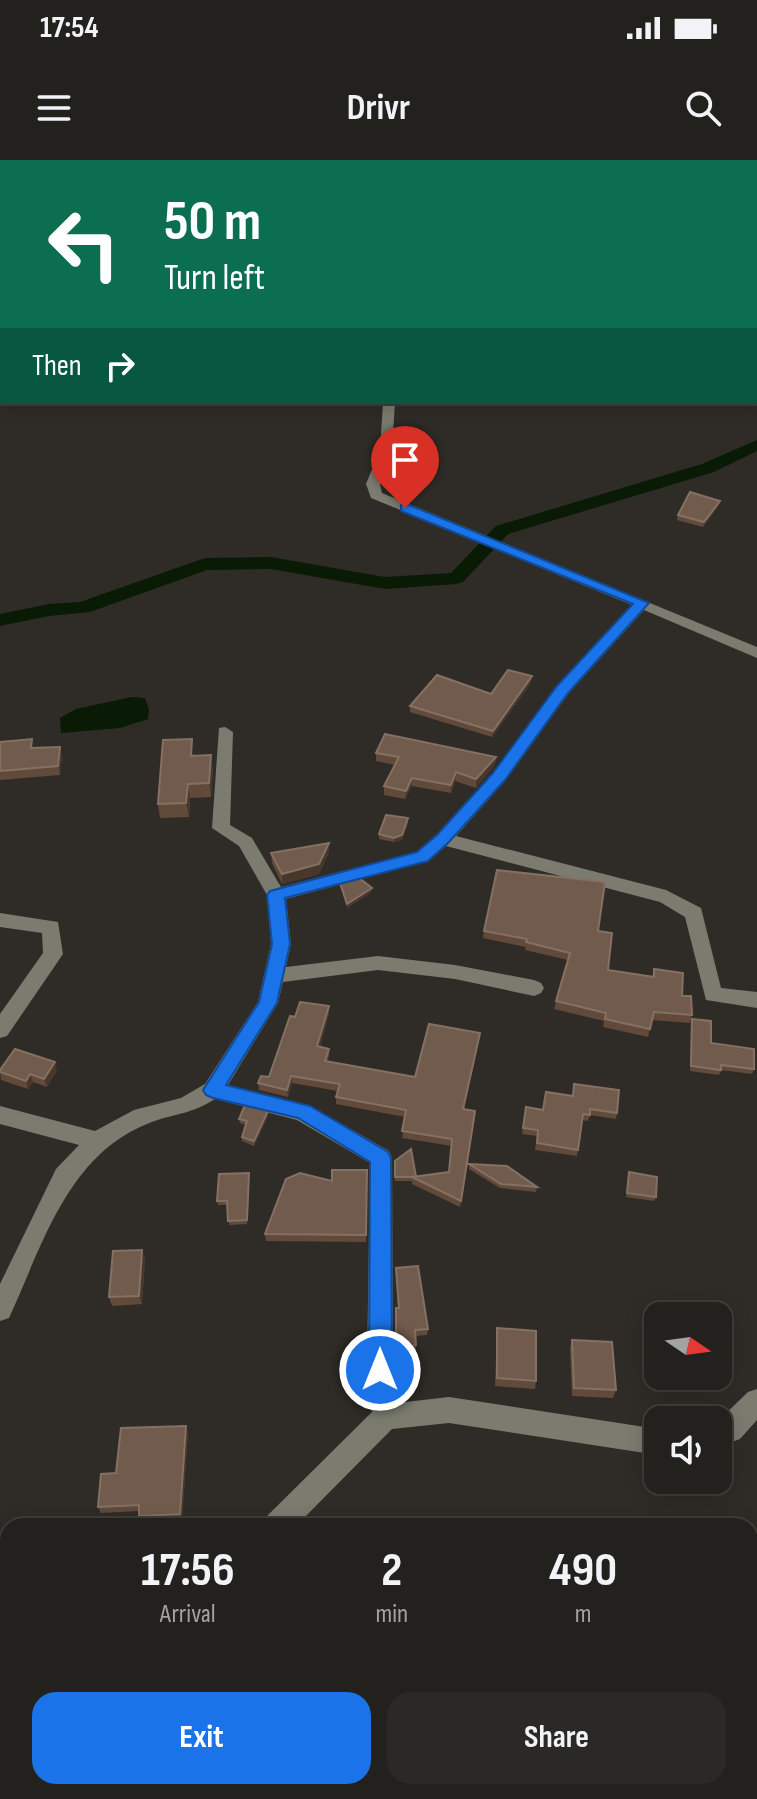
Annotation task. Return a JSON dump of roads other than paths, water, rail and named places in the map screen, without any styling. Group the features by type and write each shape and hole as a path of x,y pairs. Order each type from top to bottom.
{"street":[{"path":"389,404 386,450 373,484 376,495 474,533 757,653"},
{"path":"276,895 422,857 443,839 499,777 563,690 642,603"},
{"path":"0,1310 64,1176 97,1141 142,1116 186,1106 213,1090 268,1003 281,944 276,895 246,842 221,828 225,732"},
{"path":"443,839 666,897 694,913 713,995 757,1000"},
{"path":"0,920 51,927 53,954 0,1030"},
{"path":"274,976 378,963 455,972 534,988"},
{"path":"213,1090 303,1112 381,1158 380,1370 386,1417"},
{"path":"0,1115 97,1141"},
{"path":"732,1429 757,1401"},
{"path":"285,1518 386,1417 449,1410 644,1440"}],"waterway":[{"path":"0,620 49,610 83,608 205,564 271,563 385,583 456,578 502,530 708,468 757,445"}]}
